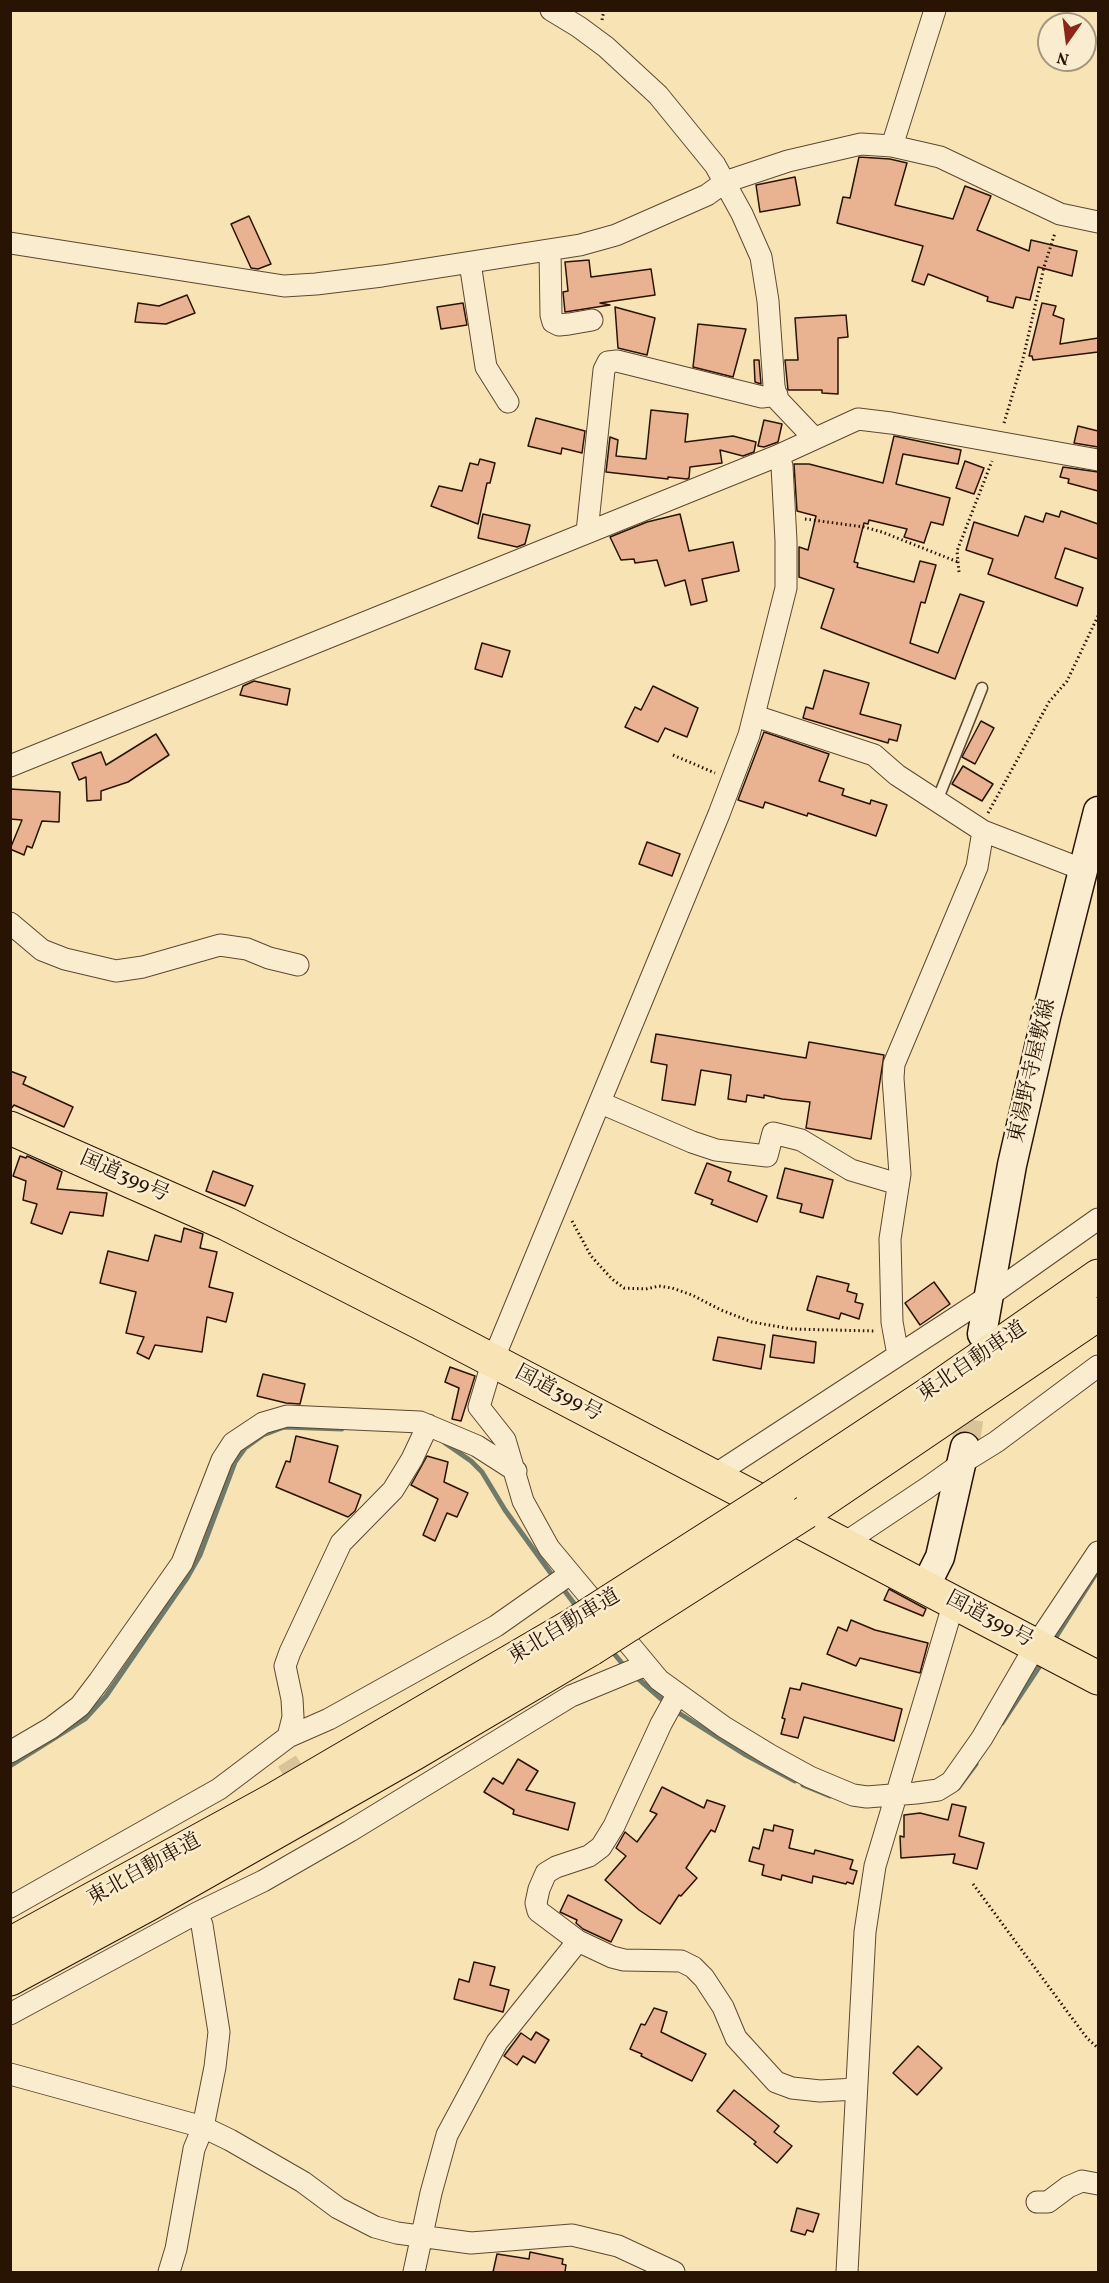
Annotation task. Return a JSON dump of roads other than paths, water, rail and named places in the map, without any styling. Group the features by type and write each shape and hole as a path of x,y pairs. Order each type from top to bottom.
{"highway":[{"name":"国道399号","path":"10,1128 227,1224 493,1360 1098,1678"},
{"name":"東北自動車道","path":"10,1979 147,1905 415,1753 583,1636 779,1493 927,1395 1098,1276"},
{"name":"東北自動車道","path":"10,1944 273,1800 583,1636 806,1512 1098,1314"}],"main road":[{"name":"東湯野寺屋敷線","path":"982,1334 1012,1165 1046,1017 1098,812"},
{"path":"925,1587 940,1557 963,1455"}],"street":[{"path":"551,10 606,46 658,95 715,165 761,257 768,301 777,399 814,438"},
{"path":"892,146 935,10"},
{"path":"10,243 284,286 382,276 550,251 616,235 707,195 725,182 788,161 861,144 892,146 940,157 1060,214 1098,222"},
{"path":"550,251 551,315 554,322 559,325 592,320"},
{"path":"470,263 486,367 508,402"},
{"path":"587,532 604,370 608,362 618,361 762,397 777,395"},
{"path":"10,766 777,456 858,419 1098,460"},
{"path":"777,456 782,466 786,588 755,716 732,780 601,1103 493,1360 479,1407 505,1440 524,1501 549,1548 562,1579 635,1669 659,1680 673,1703 724,1727 810,1777 853,1795 894,1803 938,1790 951,1782 982,1738 1036,1645 1098,1551"},
{"path":"755,716 874,755 897,775 983,831 1084,870"},
{"path":"898,1355 893,1331 890,1239 898,1184 899,1158 894,1064 977,867 983,831"},
{"path":"10,923 42,950 65,959 116,971 220,945 247,949 269,958 298,965"},
{"path":"601,1103 716,1150 767,1156 773,1133 801,1140 851,1170 898,1184"},
{"path":"713,1476 989,1296 1098,1219"},
{"path":"843,1544 927,1488 963,1455 996,1442 1098,1366"},
{"path":"10,1752 51,1728 80,1706 99,1681 182,1563 222,1460 233,1443 247,1431 263,1423 287,1416 393,1420 425,1433 477,1446 516,1471"},
{"path":"284,1748 293,1717 292,1699 285,1666 290,1652 341,1543 393,1490 425,1433"},
{"path":"10,1907 219,1789 329,1719 496,1626 562,1579"},
{"path":"847,2272 865,1932 875,1866 954,1602"},
{"path":"10,2014 197,1913 263,1881 331,1833 571,1696 635,1669"},
{"path":"673,1703 614,1826 601,1847 589,1856 556,1867 546,1873 536,1903 538,1911 578,1941 618,1959 681,1961 693,1967 704,1978 723,2007 736,2038 776,2082 792,2088 820,2091 856,2089"},
{"path":"170,2272 194,2150 203,2127 215,2067 219,2032 202,1925 197,1913"},
{"path":"414,2272 421,2235 447,2136 497,2042 578,1941"},
{"path":"10,2074 203,2127 303,2181 338,2208 375,2227 471,2243 572,2235 618,2246 674,2272"},
{"path":"1037,2202 1048,2202 1068,2187 1082,2181 1098,2184"}],"lane":[{"path":"937,801 982,688"}],"waterway":[{"path":"10,1766 85,1719 106,1696 187,1578 200,1555 235,1462 245,1448 263,1435 284,1427 342,1429"},
{"path":"445,1443 471,1461 482,1472 505,1510 555,1579"},
{"path":"1056,1637 1097,1572"},
{"path":"561,1586 579,1610"},
{"path":"611,1650 626,1668"},
{"path":"1002,1723 1043,1661"},
{"path":"635,1676 667,1704"},
{"path":"674,1710 744,1754 795,1781"},
{"path":"958,1788 976,1764"},
{"path":"803,1785 830,1796"}],"tunnel":[{"path":"965,1447 975,1383"},
{"path":"287,1761 326,1825"}]}
